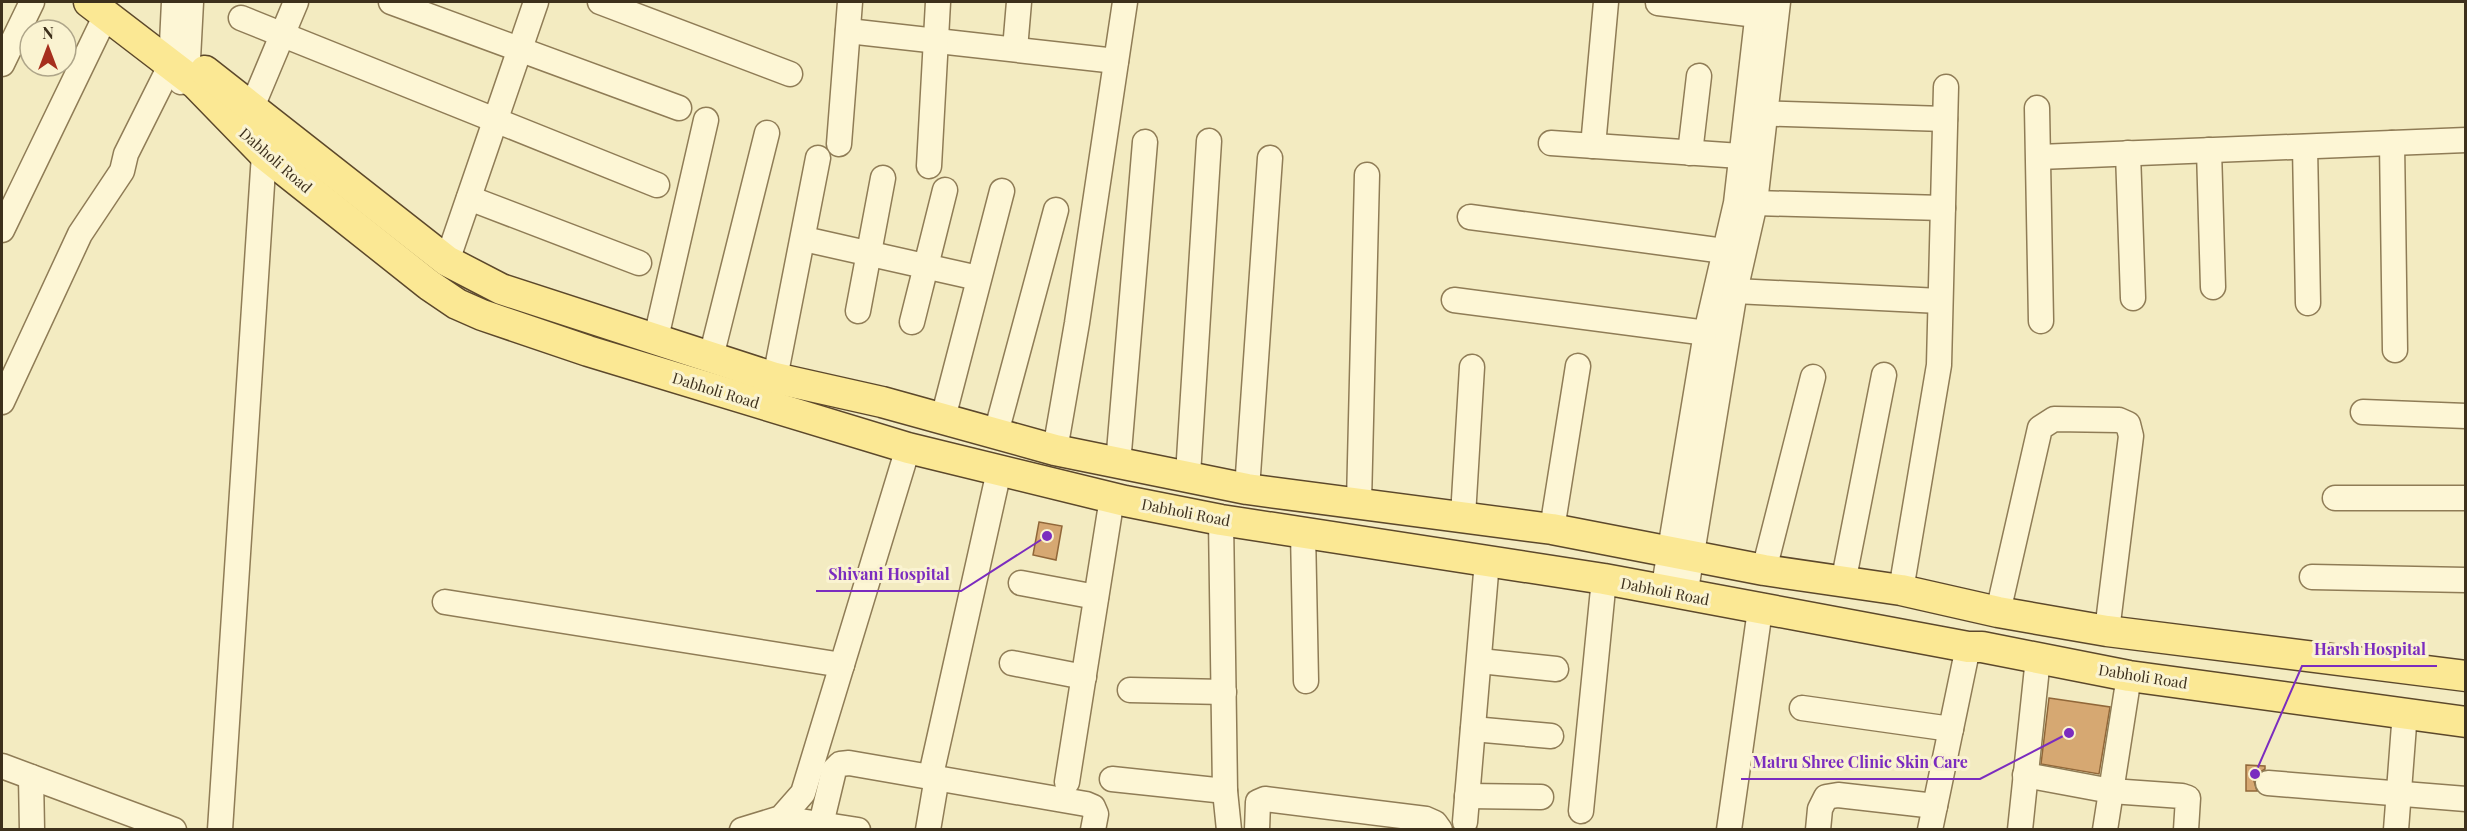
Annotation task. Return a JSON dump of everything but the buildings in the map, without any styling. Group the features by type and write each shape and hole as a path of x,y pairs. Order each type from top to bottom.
{"main road":[{"name":"Dabholi Road","path":"106,6 179,61 252,107 447,261 501,289 775,378 882,402 1055,450 1118,464 1188,475 1247,489 1552,529 1681,552 1764,570 1900,590 1998,612 2107,631 2466,676"},
{"name":"Dabholi Road","path":"179,61 264,154 429,285 457,304 588,351 908,448 1112,498 1221,520 1604,579 1760,610 1968,647 1982,647 2129,676 2466,722"}],"street":[{"path":"2,64 32,2"},
{"path":"174,2 179,61"},
{"path":"2,402 80,234 122,171 132,165 142,154 179,61 191,2"},
{"path":"252,107 296,2"},
{"path":"392,2 519,51 679,108"},
{"path":"447,261 536,2"},
{"path":"600,2 790,74"},
{"path":"839,144 850,2"},
{"path":"929,166 938,2"},
{"path":"1016,49 1019,2"},
{"path":"1055,450 1125,2"},
{"path":"1593,146 1606,2"},
{"path":"1658,3 1767,9 1750,157 1736,203 1735,291 1717,334"},
{"path":"2,230 106,6"},
{"path":"241,18 657,185"},
{"path":"848,31 1116,61"},
{"path":"1690,153 1699,76"},
{"path":"1900,590 1940,365 1946,87"},
{"path":"2037,108 2041,321"},
{"path":"1755,114 1945,119"},
{"path":"656,338 705,120"},
{"path":"711,357 767,133"},
{"path":"2039,157 2466,140"},
{"path":"1188,475 1209,141"},
{"path":"1118,464 1145,142"},
{"path":"1551,143 1750,157"},
{"path":"2392,143 2396,350"},
{"path":"2305,147 2308,303"},
{"path":"2209,150 2213,287"},
{"path":"2128,153 2133,298"},
{"path":"220,830 264,154"},
{"path":"1674,594 1717,334 1734,252 1755,203 1750,157"},
{"path":"775,378 818,158"},
{"path":"1247,489 1270,158"},
{"path":"1359,502 1367,175"},
{"path":"858,311 883,177"},
{"path":"912,322 945,190"},
{"path":"943,418 1002,191"},
{"path":"469,198 639,263"},
{"path":"1755,203 1943,208"},
{"path":"996,433 1056,210"},
{"path":"1470,217 1734,252"},
{"path":"804,239 978,278"},
{"path":"1735,291 1940,301"},
{"path":"1454,300 1717,334"},
{"path":"1552,529 1578,366"},
{"path":"1463,516 1472,367"},
{"path":"1843,583 1884,375"},
{"path":"1764,570 1812,377"},
{"path":"2363,412 2466,416"},
{"path":"1998,612 2040,428 2054,419 2119,420 2128,424 2131,436 2107,631"},
{"path":"781,818 802,793 908,448"},
{"path":"928,830 935,772 999,471"},
{"path":"1067,782 1112,498"},
{"path":"2335,498 2466,498"},
{"path":"1221,520 1225,791 1229,830"},
{"path":"1303,532 1306,681"},
{"path":"1465,822 1487,561"},
{"path":"2312,577 2466,580"},
{"path":"1581,811 1604,579"},
{"path":"1021,583 1096,597"},
{"path":"445,602 842,665"},
{"path":"1729,830 1760,610"},
{"path":"1930,830 1968,647"},
{"path":"2020,830 2038,658"},
{"path":"1480,661 1556,669"},
{"path":"1012,663 1084,677"},
{"path":"2105,830 2129,676"},
{"path":"1130,690 1224,692"},
{"path":"1802,708 1951,729"},
{"path":"2396,830 2405,712"},
{"path":"1473,729 1551,736"},
{"path":"821,824 834,770 840,764 849,763 935,772 1086,804 1093,807 1096,814 1093,830"},
{"path":"2,766 124,820 174,830"},
{"path":"2025,775 2112,791 2188,798 2186,830"},
{"path":"31,777 32,830"},
{"path":"1112,779 1225,791"},
{"path":"2268,783 2466,799"},
{"path":"1818,830 1820,809 1826,797 1838,795 1935,806"},
{"path":"1467,796 1541,797"},
{"path":"1257,830 1256,808 1258,802 1265,799 1426,819 1435,823 1440,830"},
{"path":"742,830 781,818 858,830"}],"place":[{"name":"Shivani Hospital","path":"1047,536"},
{"name":"Matru Shree Clinic Skin Care","path":"2069,733"},
{"name":"Harsh Hospital","path":"2255,774"}]}
